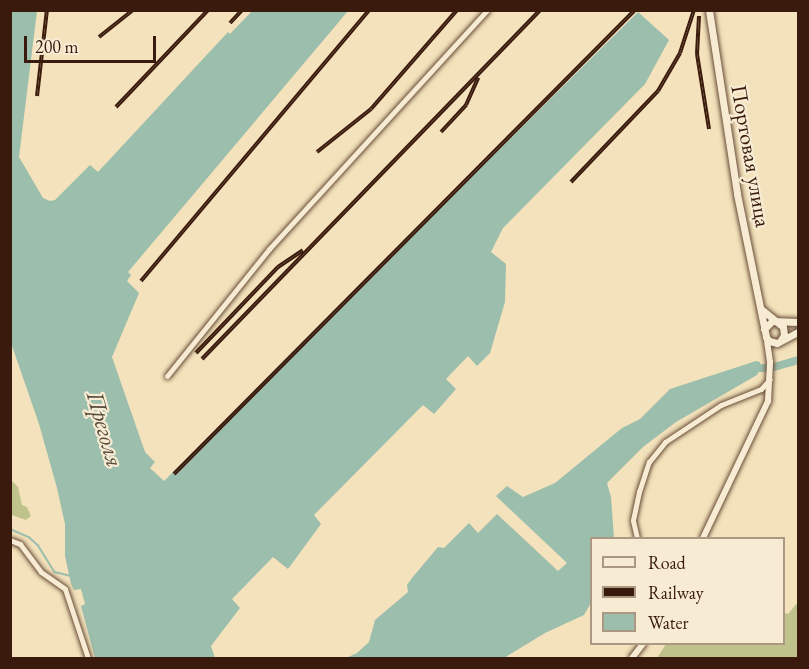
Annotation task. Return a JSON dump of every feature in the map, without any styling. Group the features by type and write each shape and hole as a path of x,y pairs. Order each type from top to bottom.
{"main road":[{"name":"Портовая улица","path":"709,10 737,194 764,329"},
{"path":"760,307 784,329 779,342"},
{"path":"798,322 769,323 764,329 767,340 779,342 798,332"}],"street":[{"path":"167,376 269,249 487,10"},
{"path":"703,537 764,409 770,379 767,340"},
{"path":"770,362 779,342"},
{"path":"637,537 633,520 639,492 649,462 665,442 721,405 760,389 770,379"},
{"path":"10,540 20,544 41,572 63,586 88,658"},
{"path":"632,658 642,645"}],"green space":[{"path":"11,480 18,487 22,505 27,507 31,516 26,520 12,515"},
{"path":"798,602 798,658 657,658 665,645 785,645 785,613 788,614"}],"water":[{"name":"Преголя","path":"10,11 37,11 19,157 43,198 50,201 55,200 90,165 98,172 228,32 230,34 252,11 348,11 128,272 131,275 127,281 139,293 112,357 145,452 155,462 150,468 164,481 638,12 669,40 645,84 503,228 491,252 506,264 505,302 490,353 477,366 468,356 446,379 456,389 434,414 423,405 314,515 321,524 288,569 273,557 232,599 240,608 211,646 215,658 95,658 81,606 85,604 81,589 74,590 71,584 65,556 65,524 57,488 39,424 11,343"},
{"path":"756,361 760,362 761,368 757,375 676,422 643,447 607,483 611,497 614,537 590,537 590,605 584,615 545,633 504,658 346,658 357,653 369,642 375,620 408,592 407,585 438,547 444,548 469,523 478,533 497,514 558,571 567,563 496,496 507,486 523,497 555,483 622,428 640,419 670,389"}],"waterway":[{"path":"774,367 798,360"},
{"path":"761,368 766,368"},
{"path":"10,529 29,537 38,545 55,572 71,576"}],"railway":[{"path":"37,96 47,10"},
{"path":"99,37 133,10"},
{"path":"116,107 208,10"},
{"path":"230,23 242,10"},
{"path":"141,281 369,10"},
{"path":"317,152 371,109 457,10"},
{"path":"202,359 540,10"},
{"path":"174,474 635,10"},
{"path":"571,182 658,91 680,53 694,10"},
{"path":"699,16 697,54 709,129"},
{"path":"441,132 466,105 478,78"},
{"path":"196,353 278,267 303,250"}]}
